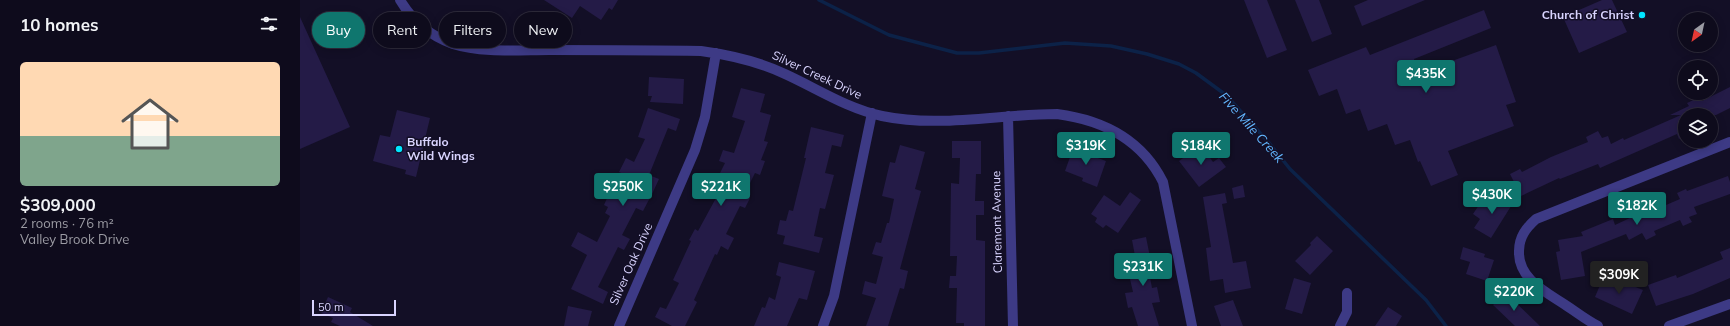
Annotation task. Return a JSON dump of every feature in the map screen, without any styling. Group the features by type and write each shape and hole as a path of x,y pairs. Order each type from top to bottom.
{"street":[{"name":"Silver Creek Drive","path":"400,0 412,17 431,33 464,47 528,50 701,51 729,55 764,65 844,104 872,113 917,121 1057,114 1093,121 1108,127 1128,139 1149,159 1163,182 1192,326"},
{"name":"Silver Oak Drive","path":"619,326 695,150 705,117 716,53"},
{"path":"823,326 834,296 872,113"},
{"name":"Claremont Avenue","path":"1008,116 1013,326"},
{"path":"1598,326 1540,288 1524,273 1518,258 1519,246 1527,226 1536,219 1730,142"},
{"path":"1340,326 1347,312 1347,293"},
{"path":"1669,326 1730,304"}],"building":[{"path":"544,0 618,0 612,10 609,8 601,20 580,6 572,18 572,12 563,12"},
{"path":"1244,0 1267,0 1287,50 1267,58"},
{"path":"1295,0 1319,0 1332,34 1312,42"},
{"path":"1368,0 1425,0 1362,26 1354,6"},
{"path":"1602,0 1612,0 1627,32 1579,53 1563,17"},
{"path":"1484,10 1491,28 1414,59 1419,73 1496,45 1516,102 1506,105 1514,126 1448,151 1458,175 1431,186 1420,161 1418,162 1410,140 1395,145 1387,124 1368,131 1360,109 1346,114 1337,89 1319,96 1308,70 1366,47 1370,55"},
{"path":"300,17 312,43 312,48 314,48 350,127 300,149"},
{"path":"649,77 684,79 683,104 650,102 652,96 648,96"},
{"path":"1730,87 1730,108 1718,114 1718,108 1685,108 1689,106 1687,103 1694,100 1718,100 1718,93"},
{"path":"741,88 765,94 760,112 771,115 764,141 768,142 761,160 765,161 760,175 755,173 744,195 750,198 745,208 740,206 726,234 734,238 728,250 721,246 717,255 715,254 694,300 697,302 685,326 672,326 655,317 660,307 666,309 679,283 673,280 691,241 689,240 695,229 698,231 722,187 715,183 725,163 719,161 723,150 734,153 745,121 732,117"},
{"path":"648,108 680,119 676,131 668,128 649,175 659,179 653,192 643,211 636,208 622,235 630,239 624,250 618,247 598,287 608,292 603,304 571,289 587,255 571,246 578,232 597,242 610,216 605,213 608,207 604,205 608,196 612,198 623,174 619,172 626,158 634,162 645,139 638,137"},
{"name":"Buffalo Wild Wings","path":"397,110 430,118 416,177 405,174 406,170 373,161 380,135 390,137"},
{"path":"1678,111 1678,115 1670,115"},
{"path":"1678,116 1678,136 1677,134 1600,168 1598,164 1560,179 1559,178 1521,196 1510,174 1520,169 1522,172 1551,157 1588,142 1586,137 1598,131 1602,138 1608,136 1611,144 1623,138 1624,140"},
{"path":"811,127 844,135 841,147 832,145 825,173 834,175 825,209 820,208 814,236 823,238 819,253 783,244 785,236 777,234 780,220 786,221 789,210 793,211 806,158 804,158"},
{"path":"952,141 981,141 981,174 976,174 975,201 984,201 984,215 976,215 976,240 985,241 985,326 964,326 964,323 956,323 957,288 949,288 950,276 956,276 957,256 950,256 951,183 959,184 960,158 952,158"},
{"path":"900,145 925,152 915,189 921,191 900,269 908,271 904,289 900,288 888,326 866,326 876,298 862,294 865,281 876,284 883,257 872,254 876,242 881,243 887,223 889,223 894,199 882,196 890,162 895,163"},
{"path":"1201,145 1213,162 1219,158 1226,167 1199,187 1179,161"},
{"path":"1074,146 1088,150 1087,154 1106,161 1097,187 1082,181 1083,178 1065,171"},
{"path":"1728,176 1730,182 1730,194 1694,207 1697,214 1689,217 1692,222 1683,226 1680,220 1654,231 1656,235 1646,240 1642,233 1629,240 1626,234 1581,252 1585,276 1561,280 1556,252 1560,251 1558,240 1583,236 1581,232 1613,219 1615,225 1651,208 1652,211 1680,199 1677,193 1686,189 1687,191"},
{"path":"1243,185 1245,197 1234,199 1232,188"},
{"path":"1130,192 1141,200 1118,233 1106,225 1103,228 1095,222 1097,218 1091,214 1104,195 1120,206"},
{"path":"1225,193 1227,203 1222,204 1233,263 1246,261 1251,288 1225,293 1223,279 1210,281 1206,248 1211,247 1203,197"},
{"path":"1496,193 1513,203 1491,238 1474,228 1480,219 1473,214 1481,202 1487,206"},
{"path":"1317,236 1333,251 1310,275 1295,261 1311,245 1310,243"},
{"path":"1146,237 1152,267 1148,267 1152,288 1157,287 1160,302 1152,303 1159,326 1138,326 1132,307 1128,308 1125,293 1133,292 1130,279 1139,277 1132,240"},
{"path":"1463,247 1485,254 1484,257 1494,260 1487,281 1466,274 1470,262 1460,259"},
{"path":"1730,248 1730,278 1693,294 1656,306 1648,285 1676,275 1677,278 1723,259 1720,252"},
{"path":"779,262 815,271 807,300 799,298 787,326 754,326 762,307 765,308 769,297 775,300 781,277 776,275"},
{"path":"1294,278 1311,283 1302,314 1285,309"},
{"path":"1603,278 1621,286 1623,282 1643,290 1632,314 1595,297"},
{"path":"1505,292 1540,326 1515,326 1493,305"},
{"path":"328,297 352,308 350,312 373,326 340,326 331,322 333,318 321,313"},
{"path":"1233,300 1243,326 1221,326 1214,306"},
{"path":"568,306 592,311 588,326 564,326"},
{"path":"1388,307 1402,316 1396,326 1375,326"}],"waterway":[{"name":"Five Mile Creek","path":"819,0 889,35 957,53 979,53 1065,43 1111,46 1147,54 1179,64 1196,73 1226,95 1270,144 1290,169 1426,300 1446,326"}],"place":[{"name":"Church of Christ","path":"1642,15"},
{"name":"Buffalo Wild Wings","path":"399,149"}]}
